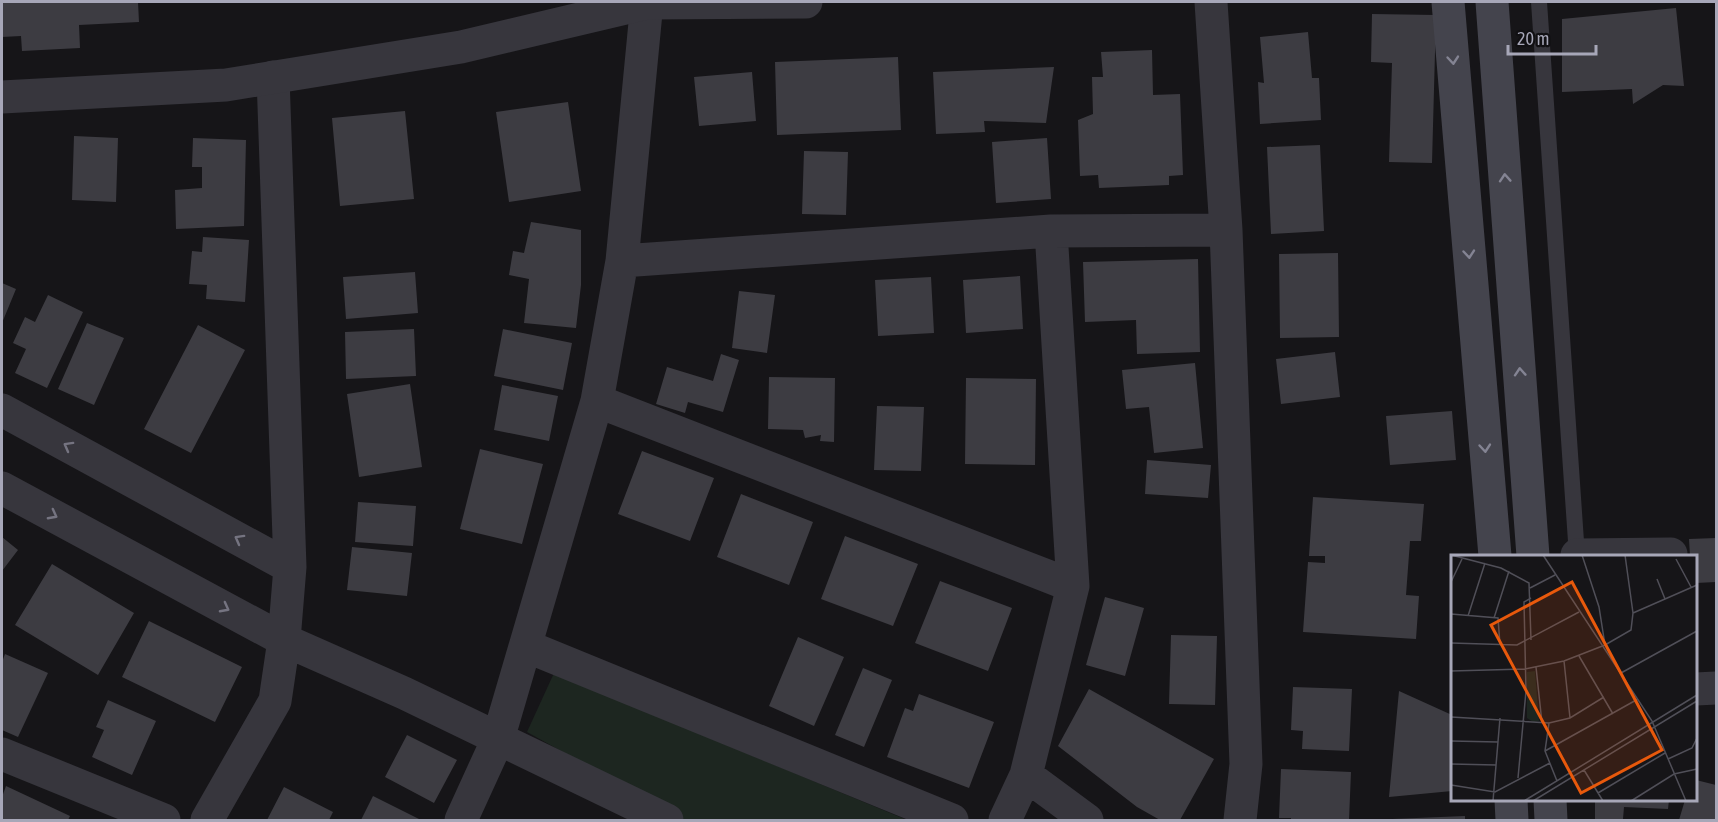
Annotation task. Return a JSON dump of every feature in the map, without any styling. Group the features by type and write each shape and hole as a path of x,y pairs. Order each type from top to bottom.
{"main road":[{"path":"1448,2 1495,555"},
{"path":"1492,2 1533,555"},
{"path":"1511,801 1512,820"},
{"path":"1550,801 1551,820"}],"street":[{"path":"461,820 498,739 597,400 622,261 645,2"},
{"path":"2,97 226,85 461,47 645,2 806,2"},
{"path":"1211,2 1226,230 1246,764 1240,820"},
{"path":"207,820 275,701 284,640 290,567 273,77"},
{"path":"622,261 1051,231 1226,230"},
{"path":"1005,820 1026,775 1073,586 1051,231"},
{"path":"597,400 1073,586"},
{"path":"2,410 290,567"},
{"path":"2,488 284,640 404,693 667,820"},
{"path":"1624,555 1671,554"},
{"path":"526,646 952,820"},
{"path":"1697,689 1716,688"},
{"path":"2,754 164,820"},
{"path":"1026,775 1087,820"}],"lane":[{"path":"1539,2 1577,555"}],"shaded area":[{"path":"554,673 907,820 685,820 527,732"}],"building":[{"path":"2,2 138,2 139,22 79,25 80,48 22,51 21,36 2,37"},
{"path":"1676,8 1684,86 1663,85 1633,104 1632,89 1562,92 1562,19"},
{"path":"1372,14 1436,15 1432,163 1389,162 1392,63 1371,62"},
{"path":"1308,32 1312,78 1319,78 1321,120 1260,124 1258,82 1264,83 1260,37"},
{"path":"1152,50 1153,95 1180,94 1183,175 1169,176 1169,185 1099,188 1098,175 1080,176 1078,120 1093,114 1092,77 1103,77 1101,52"},
{"path":"898,57 901,130 777,135 775,62"},
{"path":"1054,67 1046,123 984,121 985,132 936,134 933,72"},
{"path":"752,72 756,121 699,126 694,77"},
{"path":"568,102 581,191 509,202 496,112"},
{"path":"405,111 414,199 340,206 332,118"},
{"path":"74,136 118,138 116,202 72,200"},
{"path":"193,138 246,140 244,226 176,229 175,190 202,188 202,167 192,167"},
{"path":"1047,138 1051,199 996,203 992,142"},
{"path":"1320,145 1324,231 1271,234 1267,147"},
{"path":"804,151 848,152 846,215 802,214"},
{"path":"531,222 581,230 581,285 576,328 524,323 529,279 509,275 513,251 524,253"},
{"path":"203,237 249,240 245,302 206,299 207,285 189,284 192,251 202,252"},
{"path":"1338,253 1339,337 1280,338 1279,254"},
{"path":"1198,259 1200,352 1137,354 1136,320 1085,322 1083,262"},
{"path":"415,272 418,313 346,319 343,277"},
{"path":"1020,276 1023,329 966,333 963,280"},
{"path":"931,277 934,333 878,336 875,280"},
{"path":"2,283 16,289 2,323"},
{"path":"739,291 775,295 767,353 732,348"},
{"path":"48,295 83,312 47,388 15,373 26,349 13,343 25,317 35,322"},
{"path":"87,323 124,338 94,405 58,389"},
{"path":"198,325 245,350 191,453 144,429"},
{"path":"414,329 416,376 346,379 345,332"},
{"path":"503,329 572,343 563,390 494,376"},
{"path":"1335,352 1340,397 1281,404 1276,359"},
{"path":"721,354 739,360 723,412 688,402 685,413 656,404 667,367 713,381"},
{"path":"1195,363 1203,448 1154,453 1149,407 1126,409 1122,370"},
{"path":"769,377 835,378 834,442 820,441 821,435 805,438 803,430 768,429"},
{"path":"966,378 1036,379 1035,465 965,464"},
{"path":"410,384 422,467 359,477 347,394"},
{"path":"502,385 558,396 549,441 494,430"},
{"path":"877,406 924,407 921,471 874,470"},
{"path":"1452,411 1456,460 1390,465 1386,416"},
{"path":"480,449 543,464 522,544 460,529"},
{"path":"642,451 714,478 690,541 618,514"},
{"path":"1147,460 1211,465 1208,498 1145,494"},
{"path":"741,494 813,522 789,585 717,557"},
{"path":"1313,497 1424,504 1421,541 1410,541 1406,595 1419,596 1416,639 1303,632 1308,562 1325,563 1325,556 1309,556"},
{"path":"358,502 416,506 413,546 355,542"},
{"path":"845,536 918,564 893,626 821,599"},
{"path":"2,537 18,550 2,571"},
{"path":"1716,538 1716,582 1697,583 1697,555 1690,555 1689,539"},
{"path":"352,547 412,553 407,596 347,590"},
{"path":"52,564 134,613 98,675 15,625"},
{"path":"940,581 1012,608 988,671 915,643"},
{"path":"1105,597 1144,608 1125,676 1086,665"},
{"path":"149,621 242,667 215,722 122,677"},
{"path":"1171,635 1217,636 1215,705 1169,704"},
{"path":"798,637 844,657 814,726 769,706"},
{"path":"5,654 48,673 18,737 2,730 2,662"},
{"path":"863,668 892,680 864,747 835,735"},
{"path":"1293,687 1352,689 1349,751 1302,749 1303,731 1291,730"},
{"path":"1089,689 1214,759 1180,820 1160,820 1137,807 1058,746"},
{"path":"1399,691 1451,715 1451,791 1389,797"},
{"path":"919,694 994,722 969,788 887,757 905,708 913,711"},
{"path":"108,700 156,721 132,775 92,757 104,730 96,727"},
{"path":"407,735 457,760 434,803 385,777"},
{"path":"1281,769 1351,772 1349,820 1279,818"},
{"path":"1697,780 1716,785 1716,820 1679,820 1685,801 1697,801"},
{"path":"6,786 70,816 68,820 2,820 2,797"},
{"path":"284,787 333,812 329,820 267,820"},
{"path":"373,796 421,820 361,820"},
{"path":"1595,801 1669,801 1668,809 1624,807 1623,819 1595,820"},
{"path":"1465,816 1465,820 1392,820 1392,819"}]}
